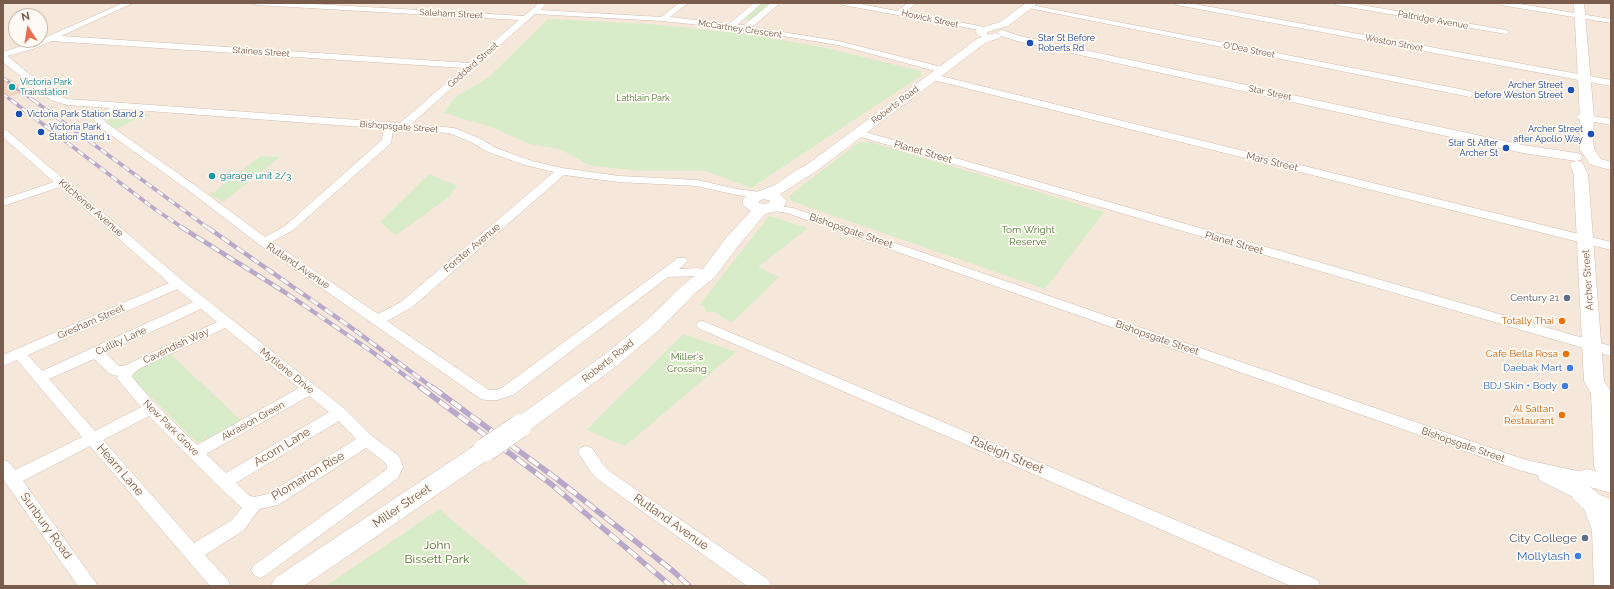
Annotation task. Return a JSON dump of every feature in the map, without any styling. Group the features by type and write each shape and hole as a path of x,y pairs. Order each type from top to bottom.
{"main road":[{"name":"Archer Street","path":"1579,3 1574,11 1587,149 1601,166 1591,172 1590,177 1590,240"},
{"name":"Roberts Road","path":"689,289 698,272 735,222 806,178 811,173 810,169 992,32 1031,5"},
{"name":"Archer Street","path":"1584,117 1578,139 1576,160 1581,174 1602,349 1608,385 1601,393 1598,513 1604,530 1607,586"},
{"path":"1576,160 1601,166"},
{"name":"Roberts Road","path":"520,426 611,360 653,325 689,289 708,274 732,242 767,203"},
{"name":"Miller Street","path":"284,586 520,426"}],"street":[{"path":"3,56 30,47 129,3"},
{"name":"Saleham Street","path":"256,3 526,18"},
{"name":"Goddard Street","path":"402,127 543,3"},
{"path":"663,19 684,3"},
{"path":"731,26 758,3"},
{"path":"746,28 776,3"},
{"name":"Howick Street","path":"843,3 992,32"},
{"path":"898,13 913,3"},
{"name":"Weston Street","path":"1177,3 1611,83"},
{"name":"Paltridge Avenue","path":"1337,3 1506,32"},
{"path":"1500,3 1574,11 1611,21"},
{"name":"O'Dea Street","path":"1031,5 1470,94"},
{"name":"McCartney Crescent","path":"534,12 663,19 746,28 838,43 938,74"},
{"path":"740,19 754,21"},
{"name":"Star Street","path":"992,32 1576,160"},
{"name":"Staines Street","path":"50,38 472,66"},
{"name":"Bishopsgate Street","path":"3,56 16,69 54,98 67,102 119,107 451,130 475,140 492,150 529,163 562,171 618,179 696,183 737,192 1525,466 1599,486"},
{"name":"Mars Street","path":"938,74 1611,246"},
{"name":"Rutland Avenue","path":"108,106 96,115 94,120 96,125 108,129 192,188 264,242 483,394 492,395 508,391 663,274"},
{"path":"108,129 100,123 99,119 106,113 119,107"},
{"path":"1584,117 1611,122"},
{"path":"264,242 289,228 387,141 388,131 381,126"},
{"name":"Kitchener Avenue","path":"3,132 178,284"},
{"name":"Planet Street","path":"858,133 1602,349"},
{"name":"Forster Avenue","path":"378,320 406,304 549,184 562,171"},
{"path":"3,203 62,183"},
{"path":"663,274 682,260"},
{"path":"663,274 698,272"},
{"name":"Mytilene Drive","path":"178,284 340,413 366,440 393,460 395,467 392,474 260,570"},
{"name":"Gresham Street","path":"3,361 178,284"},
{"name":"Cullity Lane","path":"40,378 202,303"},
{"name":"Cavendish Way","path":"127,371 134,366 226,322"},
{"name":"Raleigh Street","path":"703,325 1311,586"},
{"path":"96,352 115,370 127,371"},
{"name":"Hearn Lane","path":"19,354 221,586"},
{"name":"New Park Grove","path":"127,371 124,378 151,409 245,502 254,504"},
{"name":"Akrasion Green","path":"195,453 310,389"},
{"path":"8,472 93,439 151,409"},
{"name":"Acorn Lane","path":"224,482 340,413"},
{"name":"Plomarion Rise","path":"254,504 272,500 366,440"},
{"name":"Rutland Avenue","path":"586,452 596,467 606,477 762,586"},
{"name":"Sunbury Road","path":"8,472 89,586"},
{"path":"192,553 238,525 254,504"}],"shaded area":[{"path":"3,3 1611,3 1611,586 3,586"}],"green space":[{"path":"759,3 776,3 755,21 740,19"},
{"name":"Lathlain Park","path":"548,19 649,24 739,33 827,48 920,71 922,75 751,188 706,171 637,171 589,165 560,149 530,144 491,127 444,113 454,98 489,77"},
{"path":"119,112 151,115 137,119 116,129 107,122"},
{"name":"Tom Wright Reserve","path":"870,142 1104,212 1045,289 791,201 789,196 858,143"},
{"path":"261,156 280,157 223,202 210,195"},
{"path":"429,174 457,186 449,197 396,235 380,222"},
{"path":"769,216 808,228 758,267 779,277 732,323 714,312 706,312 704,306 700,304"},
{"name":"Miller's Crossing","path":"683,334 736,352 625,446 586,430"},
{"path":"169,353 243,422 208,442 196,442 131,377 137,369"},
{"name":"John Bissett Park","path":"439,509 531,586 326,586"}],"building":[{"name":"Victoria Park Trainstation","path":"9,78 27,92 3,98 3,80"}],"railway":[{"path":"3,78 34,101"},
{"path":"3,94 12,101"},
{"path":"11,100 156,210 183,228"},
{"path":"33,100 208,228"},
{"path":"181,227 286,293 422,388"},
{"path":"207,227 349,326 433,388"},
{"path":"420,387 551,484 671,586"},
{"path":"432,387 557,479 673,571 689,586"}],"place":[{"name":"Star St Before Roberts Rd","path":"1030,43"},
{"name":"Victoria Park Trainstation","path":"12,87"},
{"name":"Archer Street before Weston Street","path":"1571,90"},
{"name":"Victoria Park Station Stand 2","path":"19,114"},
{"name":"Victoria Park Station Stand 1","path":"41,132"},
{"name":"Archer Street after Apollo Way","path":"1591,134"},
{"name":"Star St After Archer St","path":"1506,148"},
{"name":"garage unit 2/3","path":"212,176"},
{"name":"Century 21","path":"1567,298"},
{"name":"Totally Thai","path":"1562,321"},
{"name":"Cafe Bella Rosa","path":"1566,354"},
{"name":"Daebak Mart","path":"1570,368"},
{"name":"BDJ Skin + Body","path":"1565,386"},
{"name":"Al Saltan Restaurant","path":"1562,415"},
{"name":"City College","path":"1585,538"},
{"name":"Mollylash","path":"1578,556"}]}
